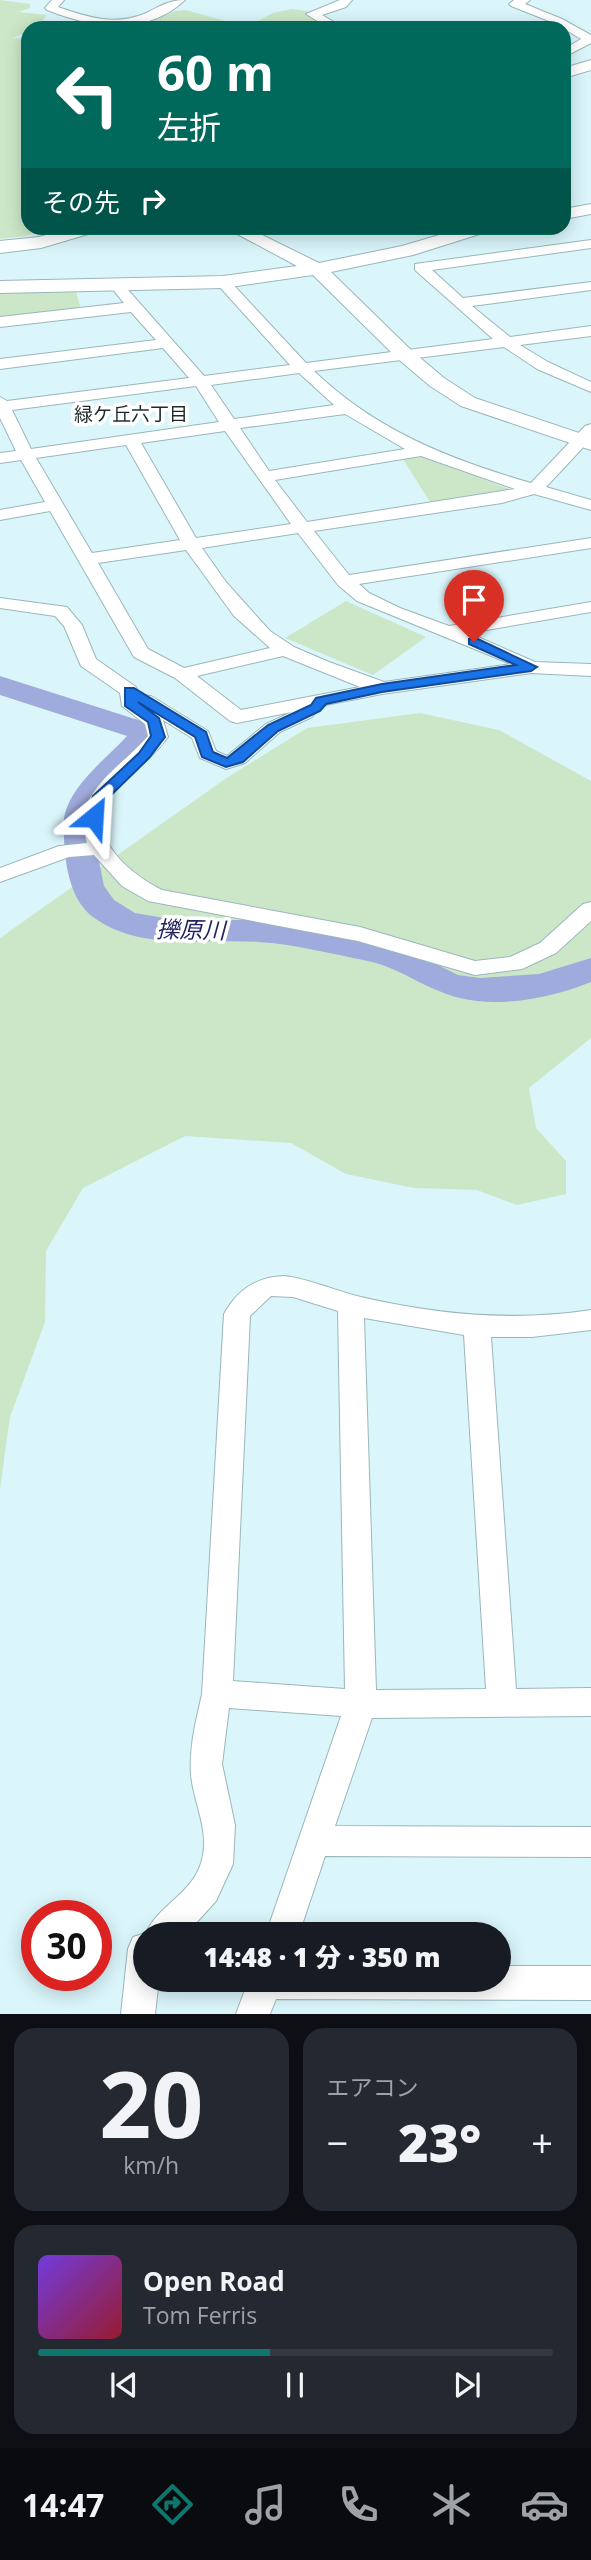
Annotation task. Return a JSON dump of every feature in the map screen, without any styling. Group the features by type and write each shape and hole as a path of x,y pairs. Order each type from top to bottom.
{"street":[{"path":"58,0 51,8 79,21"},
{"path":"138,21 179,0"},
{"path":"312,14 312,10 334,0"},
{"path":"312,14 342,5 346,0"},
{"path":"501,0 519,2 558,21"},
{"path":"312,14 325,21"},
{"path":"571,29 589,39 571,50"},
{"path":"571,71 591,65"},
{"path":"571,213 591,209"},
{"path":"0,247 41,242 65,235"},
{"path":"89,559 502,498 535,489 587,438 468,402 437,382 404,354 317,269 249,235"},
{"path":"0,287 223,282 317,269 406,251 456,235"},
{"path":"591,244 420,267 503,342 544,369 591,387"},
{"path":"223,282 305,368 348,408 372,425 422,451 487,477 591,505"},
{"path":"117,286 132,307 202,383 228,427 344,581 363,597 394,612 531,667"},
{"path":"460,303 591,286"},
{"path":"0,322 132,307"},
{"path":"591,331 202,383 1,405 26,455 89,559 141,653 181,674 237,717 382,688 531,667 591,670"},
{"path":"0,365 168,343"},
{"path":"572,381 591,379"},
{"path":"0,458 348,408"},
{"path":"132,441 191,542 242,615 286,650 382,688"},
{"path":"264,477 422,451"},
{"path":"0,515 55,505"},
{"path":"344,581 591,543"},
{"path":"0,603 61,611 73,625 88,662 129,691 201,735 207,754 226,763 238,759 273,728 316,708 321,701"},
{"path":"448,632 591,607"},
{"path":"181,674 286,650"},
{"path":"86,849 98,799 144,755 158,737 154,720 132,706 129,691"},
{"path":"0,875 32,860 86,849 136,887 156,896 360,934 475,968 514,964 548,948 591,909"},
{"path":"175,1922 204,1896 219,1866 220,1831 207,1776 206,1755 217,1694 237,1314 248,1297 271,1286 288,1286 351,1305 477,1327 562,1326 591,1320"},
{"path":"286,1922 361,1704 351,1305"},
{"path":"477,1327 502,1703"},
{"path":"217,1694 361,1704 591,1702"},
{"path":"315,1841 591,1842"},
{"path":"511,1983 591,1983"},
{"path":"138,2014 140,1992"},
{"path":"253,2014 262,1992"}],"green space":[{"path":"0,0 30,4 30,8 19,12 47,15 42,21 21,21 21,34 12,39 21,38 21,235 29,235 0,239"},
{"path":"292,9 307,11 310,17 318,21 258,21 273,13"},
{"path":"186,10 225,21 151,21 175,11"},
{"path":"0,291 76,291 81,310 0,320"},
{"path":"427,457 512,490 430,502 403,459"},
{"path":"346,601 426,637 373,675 285,638"},
{"path":"420,713 499,730 591,781 591,1038 529,1088 536,1128 566,1161 566,1194 517,1205 477,1190 414,1188 346,1174 291,1143 185,1136 83,1188 46,1251 45,1322 10,1417 0,1489 0,938 225,779 307,728"}],"waterway":[{"name":"擽原川","path":"0,685 146,732 88,798 80,819 82,856 88,887 102,908 123,921 148,928 176,931 258,931 365,949 396,958 446,983 480,990 539,985 591,969"}],"district":[{"name":"緑ケ丘六丁目","path":"131,414"}],"route":[{"path":"94,817 98,799 144,755 158,737 154,720 132,706 129,691 201,735 207,754 226,763 238,759 273,728 316,708 321,701 382,688 531,667 474,642"}]}
